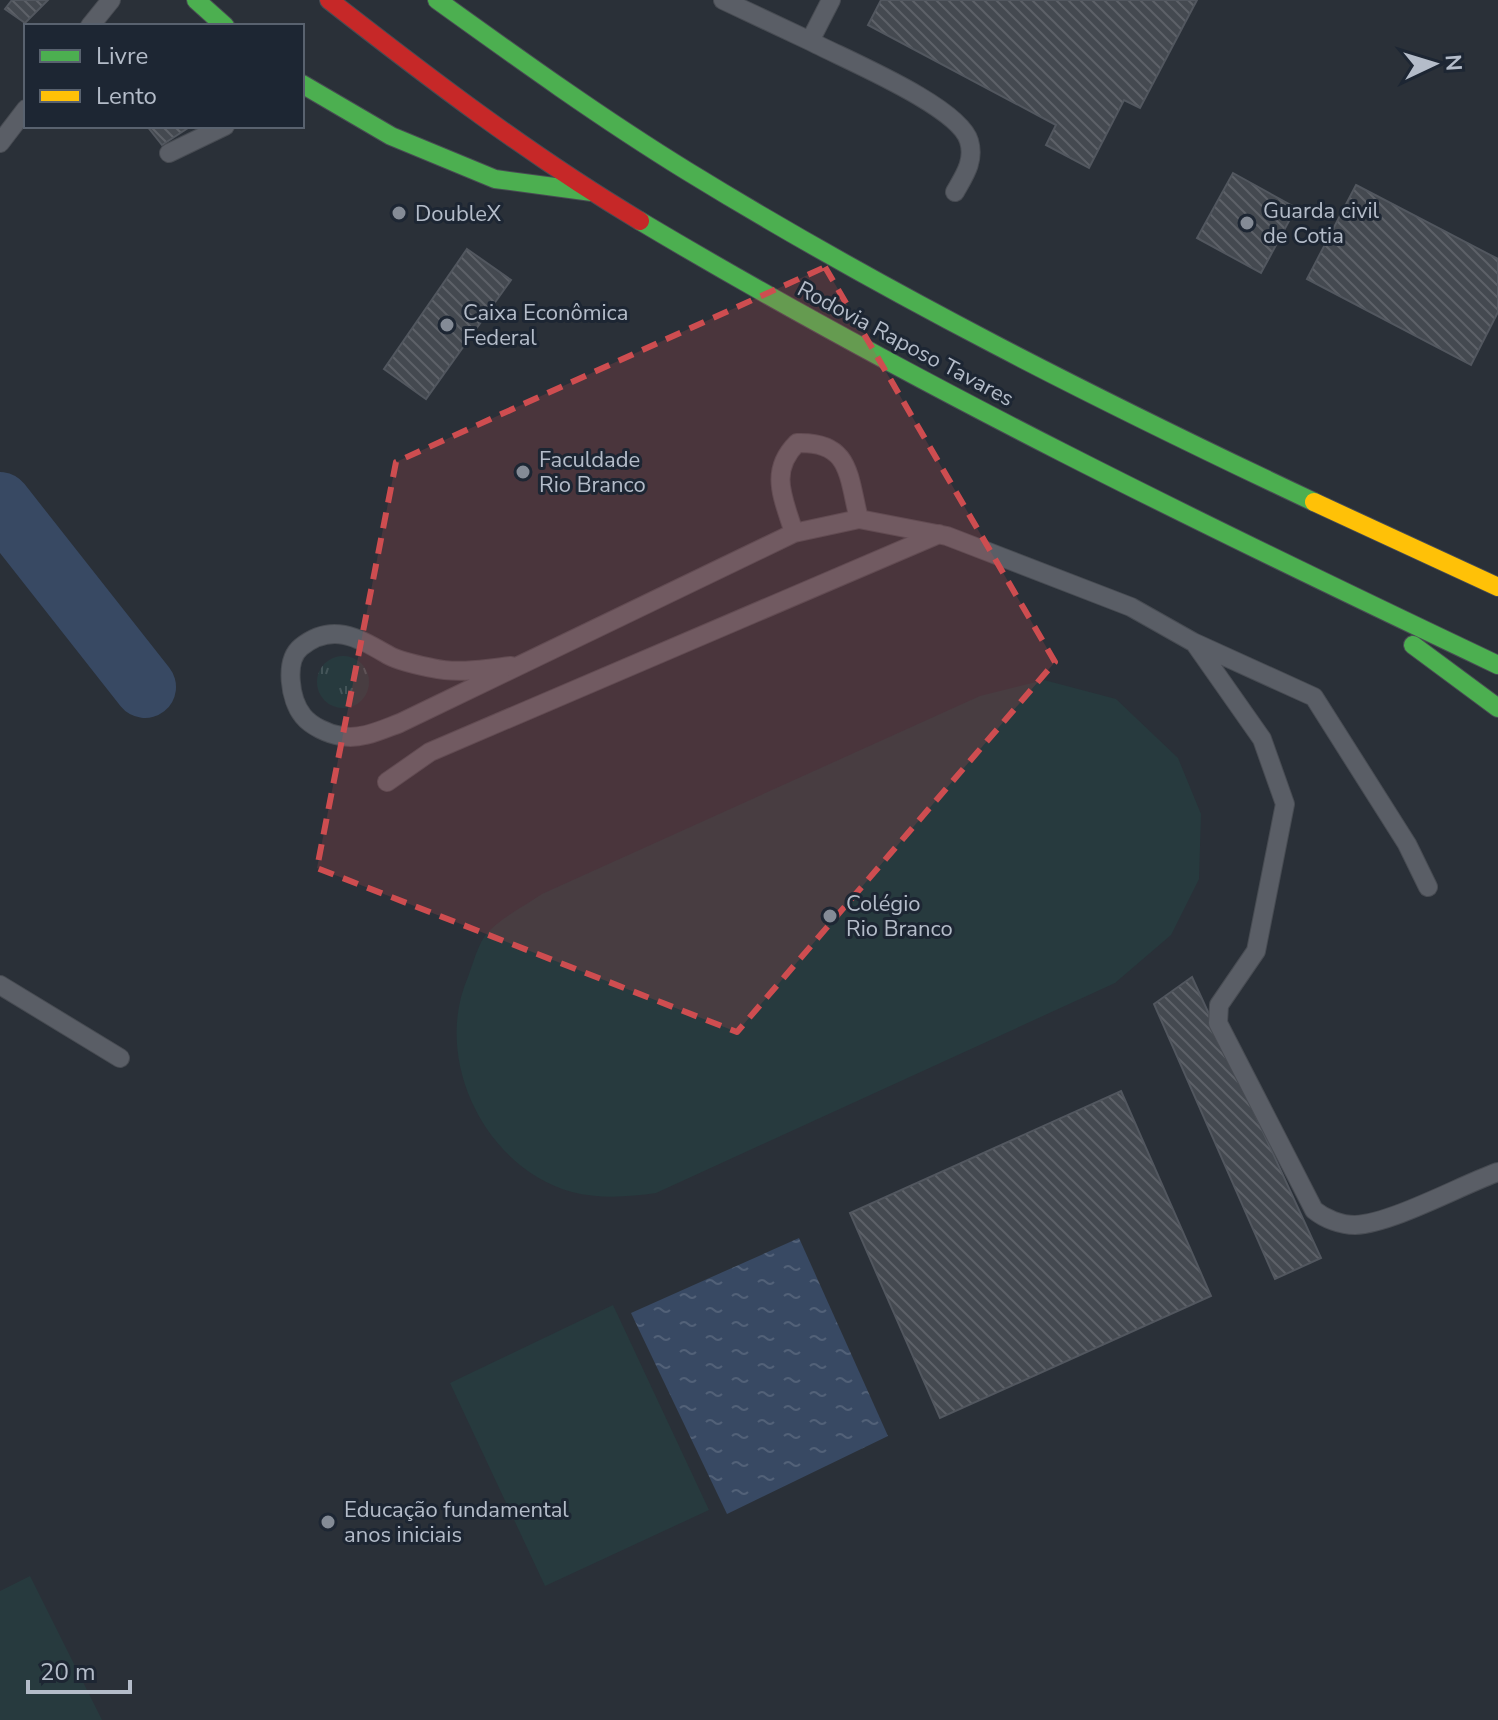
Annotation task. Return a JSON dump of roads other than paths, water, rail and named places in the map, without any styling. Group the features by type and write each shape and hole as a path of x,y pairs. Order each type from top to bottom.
{"main road":[{"path":"196,0 223,24"},
{"name":"Rodovia Raposo Tavares","path":"329,0 424,74 592,192 771,299 1161,505 1498,665"},
{"name":"Rodovia Raposo Tavares","path":"437,0 584,102 747,206 927,308 1282,489 1498,587"},
{"path":"311,97 391,136 495,179 592,192"},
{"path":"1324,580 1498,708"}],"lane":[{"path":"92,24 111,0"},
{"path":"723,0 937,106 960,126 969,140 971,162 955,192"},
{"path":"810,41 831,0"},
{"path":"0,143 24,112"},
{"path":"169,153 221,128"},
{"path":"794,533 779,483 783,457 797,443 820,442 845,461 859,519"},
{"path":"511,666 435,669 393,657 368,641 343,633 317,636 297,650 291,676 293,692 303,715 321,729 353,737 400,723 511,666 794,533 859,519 939,534 1131,607 1193,642 1314,697 1407,844 1428,887"},
{"path":"387,782 430,752 939,534"},
{"path":"1193,642 1262,739 1285,804 1256,951 1219,1005 1218,1023 1314,1210 1325,1218 1355,1225 1384,1218 1498,1172"},
{"path":"0,985 120,1058"}],"water":[{"path":"799,1238 888,1436 727,1514 631,1313"}],"waterway":[{"path":"0,503 145,687"}],"place":[{"name":"DoubleX","path":"399,213"},
{"name":"Guarda civil de Cotia","path":"1247,223"},
{"name":"Caixa Econômica Federal","path":"447,325"},
{"name":"Faculdade Rio Branco","path":"523,472"},
{"name":"Colégio Rio Branco","path":"830,916"},
{"name":"Educação fundamental anos iniciais","path":"328,1522"}]}
